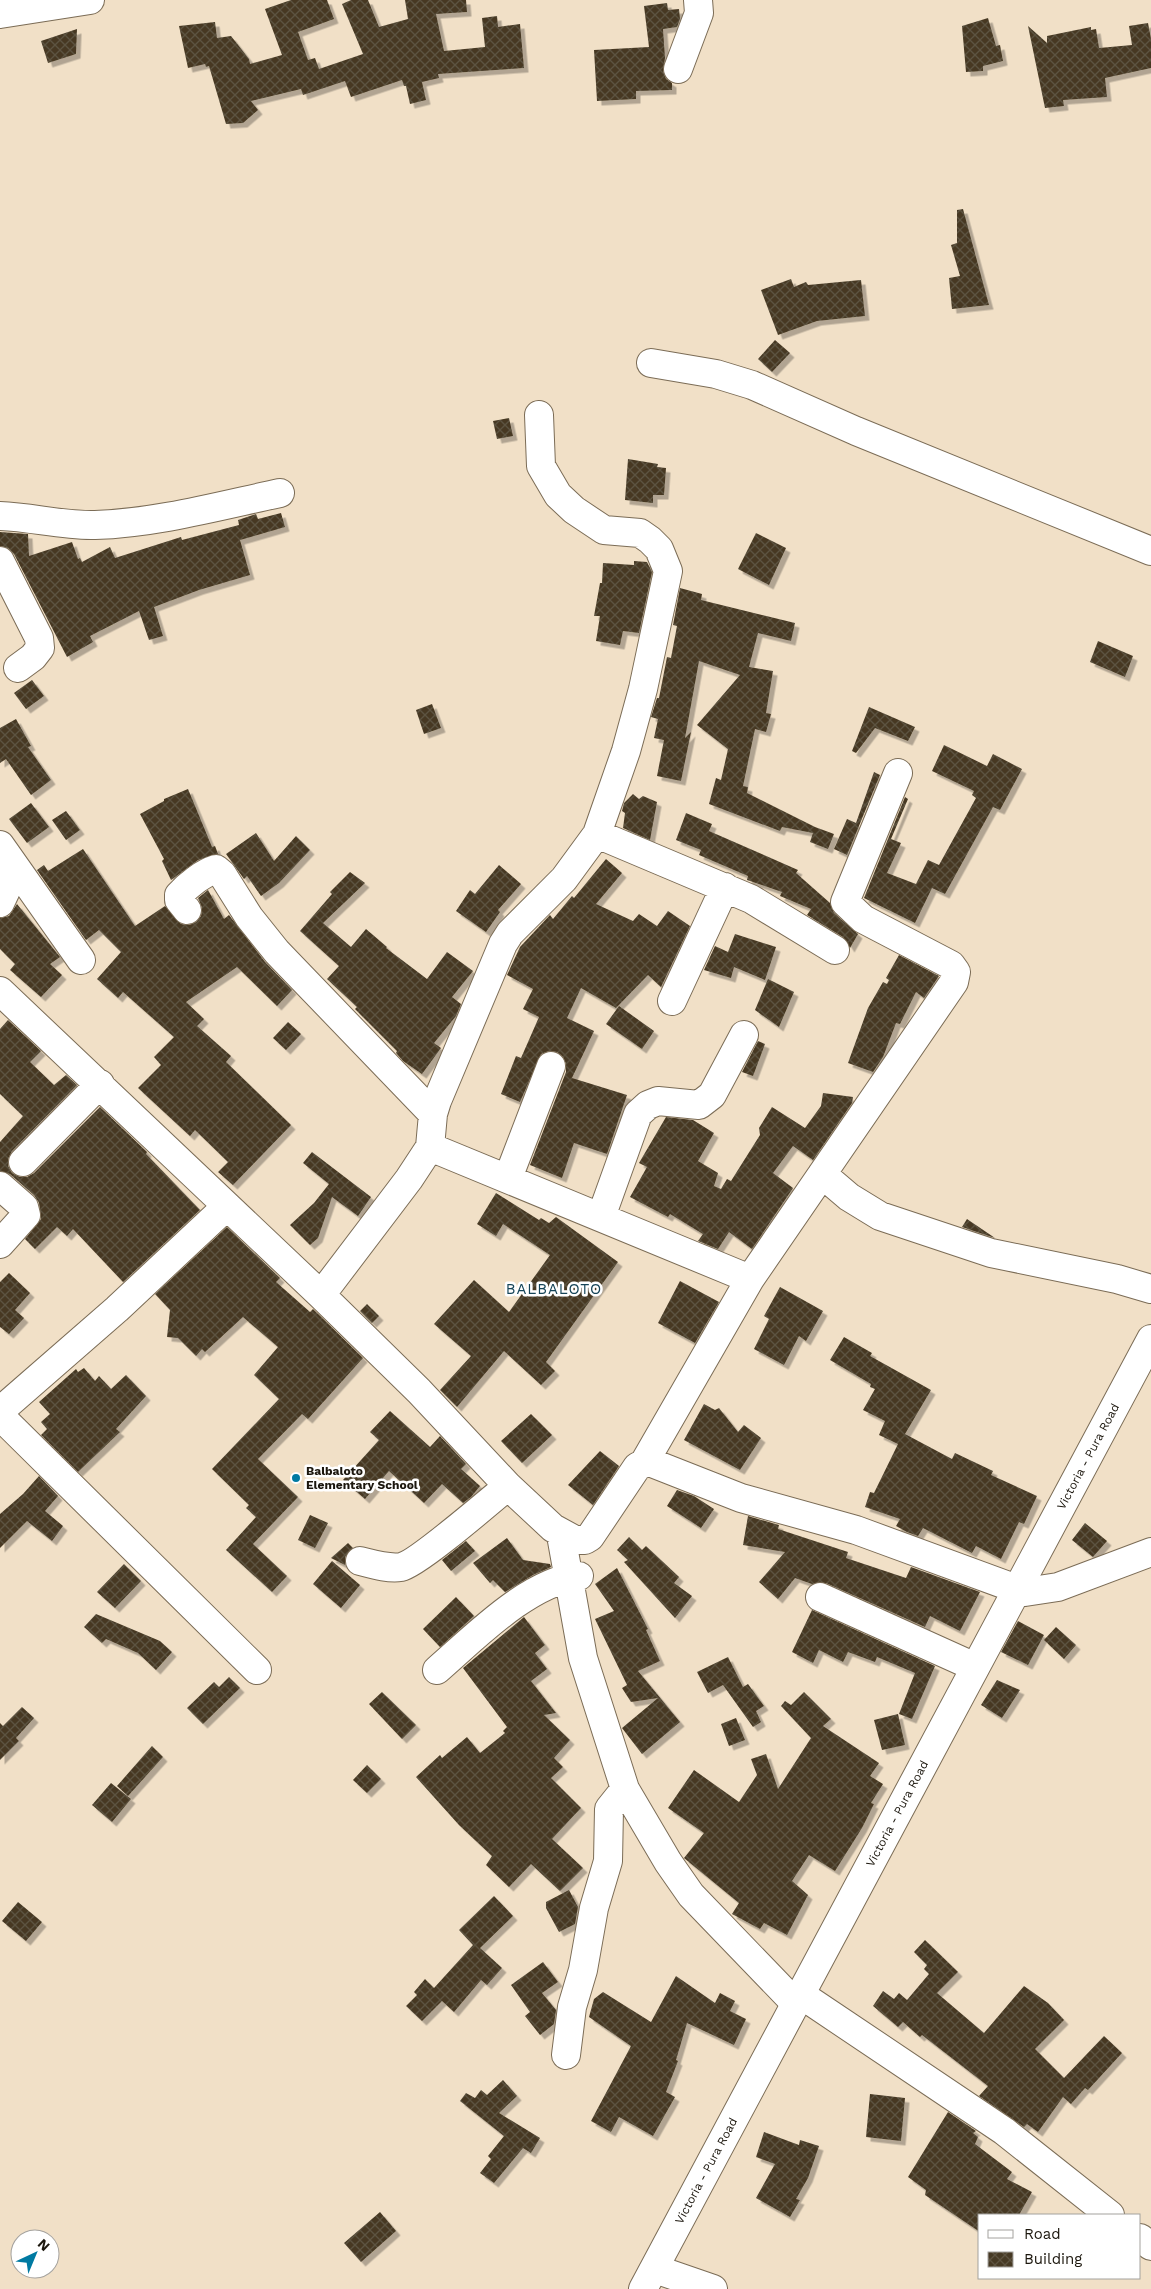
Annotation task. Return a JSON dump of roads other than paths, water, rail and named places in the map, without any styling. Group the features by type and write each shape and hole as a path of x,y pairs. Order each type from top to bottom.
{"street":[{"path":"0,14 90,0"},
{"path":"678,69 699,13 698,0"},
{"path":"651,363 716,374 745,383 856,431 1151,551"},
{"path":"321,1295 409,1179 430,1147 433,1114 503,944 510,933 564,879 597,834 643,689 668,571 659,549 640,533 604,530 574,510 558,495 541,466 539,415"},
{"path":"0,516 43,520 65,525 96,525 156,519 280,493"},
{"path":"0,561 40,648 33,657 18,668"},
{"path":"574,1581 590,1537 637,1468 644,1463 750,1279 912,1040 940,1005 954,982 956,972 951,965 863,919 845,902 898,773"},
{"path":"597,834 751,899 835,950"},
{"path":"0,845 81,960"},
{"path":"0,860 8,886 0,903"},
{"path":"187,910 179,900 179,895 208,871 216,869 222,874 249,917 277,952 433,1114"},
{"path":"672,1001 725,887"},
{"path":"5,1005 100,1084 321,1295 419,1391 508,1486 561,1534 580,1541 590,1537"},
{"path":"601,1217 638,1114 648,1104 658,1101 698,1105 706,1101 712,1095 744,1035"},
{"path":"508,1178 551,1066"},
{"path":"23,1162 100,1084"},
{"path":"430,1147 750,1279"},
{"path":"822,1174 849,1198 880,1216 991,1253 1117,1279 1151,1289"},
{"path":"0,1186 24,1207 26,1215 0,1244"},
{"path":"0,1411 117,1309 227,1206"},
{"name":"Victoria - Pura Road","path":"649,2279 1015,1590 1151,1339"},
{"path":"0,1416 257,1670"},
{"path":"644,1463 652,1462 741,1498 856,1530 1015,1590 1038,1591 1058,1587 1151,1552"},
{"path":"360,1561 379,1566 402,1567 444,1538 508,1486"},
{"path":"561,1534 574,1581 583,1658 625,1789 668,1862 691,1895 798,1999 1004,2131 1109,2214"},
{"path":"437,1670 532,1593 549,1583 574,1581"},
{"path":"820,1597 975,1667"},
{"path":"566,2055 572,2007 583,1970 594,1908 608,1860 609,1809 625,1789"},
{"path":"649,2279 712,2289"}],"place":[{"name":"Balbaloto Elementary School","path":"296,1478"}],"district":[{"name":"BALBALOTO","path":"554,1289"}]}
